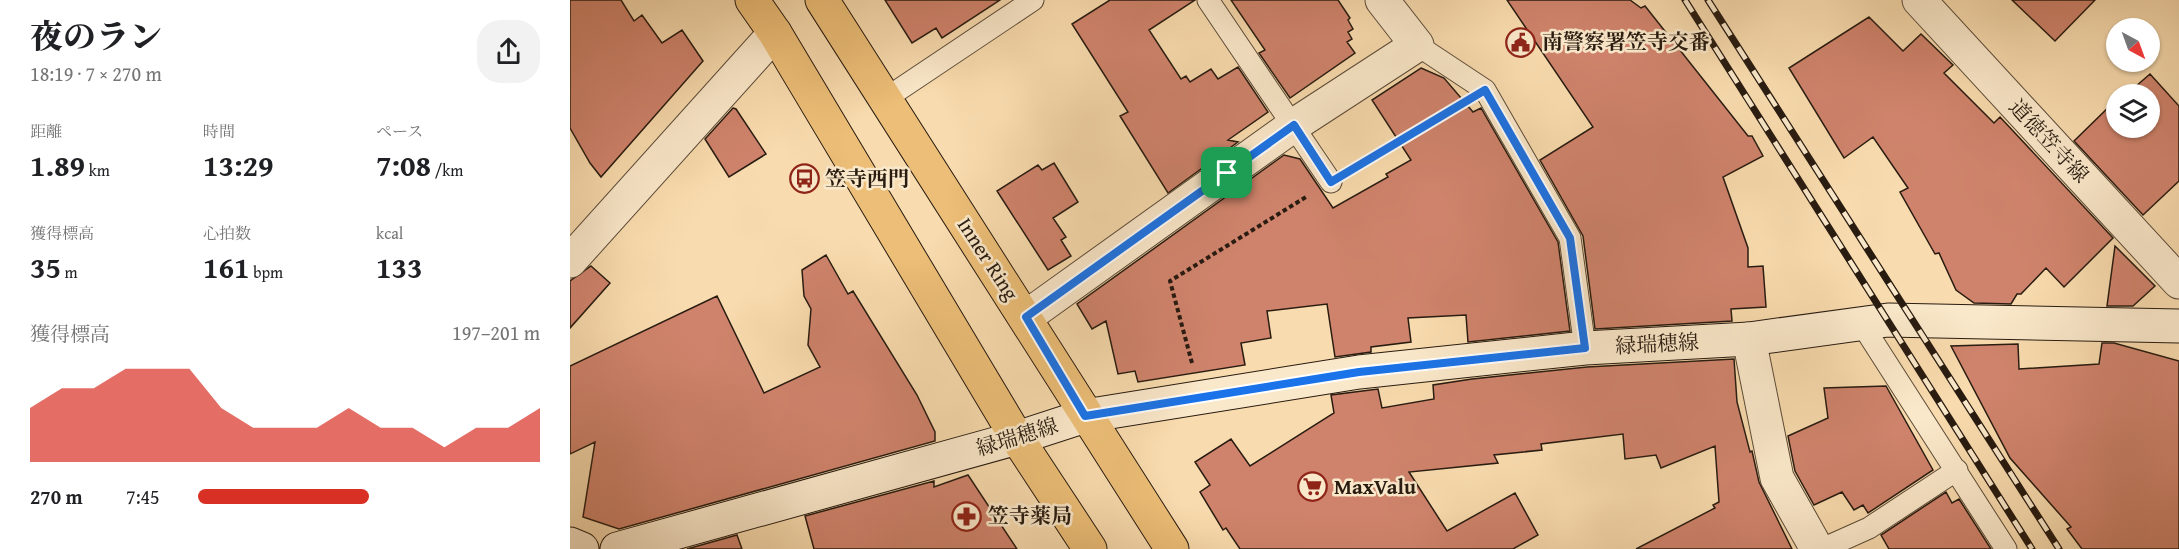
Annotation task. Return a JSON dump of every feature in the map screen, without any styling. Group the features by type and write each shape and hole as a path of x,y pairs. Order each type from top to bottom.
{"main road":[{"path":"752,0 775,33 1017,438 1090,549"},
{"name":"Inner Ring","path":"822,0 1026,317 1085,416 1172,549"},
{"path":"1026,317 1294,125 1417,45 1382,0"},
{"name":"道徳笠寺線","path":"1918,0 2179,282"},
{"path":"570,261 775,33"},
{"name":"緑瑞穂線","path":"617,549 1017,438 1085,416 1359,372 1585,348 1749,339 1862,323 1914,319 2179,326"},
{"path":"1749,339 1777,478 1817,549"},
{"path":"570,544 582,549"}],"lane":[{"path":"885,99 1033,0"},
{"path":"1208,0 1331,182"},
{"path":"1417,45 1485,90 1570,238 1585,348"},
{"path":"1862,323 2006,549"},
{"path":"1822,549 1869,528 1957,470"}],"path":[{"path":"1200,397 1170,281 1485,90"}],"building":[{"path":"570,0 621,0 634,21 642,15 662,43 682,30 703,61 601,177 590,163 570,128"},
{"path":"885,0 1000,0 942,38 936,28 912,43"},
{"path":"1110,0 1195,0 1149,30 1181,79 1186,76 1190,82 1211,69 1218,79 1238,67 1268,112 1228,140 1238,142 1168,193 1120,116 1128,112 1072,24"},
{"path":"1231,0 1338,0 1350,18 1348,20 1353,29 1348,32 1352,39 1347,42 1355,53 1290,98 1259,53 1265,50"},
{"path":"1507,0 1630,0 1641,8 1645,6 1748,136 1752,136 1763,156 1723,177 1748,248 1748,267 1763,266 1766,307 1731,309 1732,321 1595,329 1583,236 1540,160 1593,127"},
{"path":"2012,0 2095,0 2055,41"},
{"path":"1869,17 1903,51 1921,34 1953,65 1944,73 1994,123 2000,117 2113,238 2064,287 2046,268 2021,294 2017,294 2011,304 1974,303 1956,290 1939,253 1935,254 1900,192 1908,188 1873,137 1844,158 1789,68"},
{"path":"1421,68 1444,78 1473,112 1481,108 1558,242 1570,331 1468,342 1466,315 1408,318 1411,342 1371,347 1371,352 1335,357 1327,304 1267,311 1271,338 1241,343 1245,365 1138,382 1135,371 1118,374 1106,321 1092,329 1077,304 1284,155 1300,159 1333,208 1388,177 1386,174 1411,160 1372,100"},
{"path":"2150,74 2159,84 2138,84"},
{"path":"2160,85 2179,106 2179,181 2143,215 2074,141 2106,110 2106,138 2160,138"},
{"path":"733,108 736,109 766,154 729,177 705,139"},
{"path":"1054,163 1078,202 1053,218 1066,237 1061,240 1071,256 1048,270 997,191 1038,165 1042,170"},
{"path":"2115,246 2155,286 2133,306 2107,306"},
{"path":"826,255 848,294 853,291 917,395 935,432 935,441 619,529 583,517 595,442 570,454 570,366 717,296 764,393 820,367 808,345 811,309 804,296 802,270"},
{"path":"591,266 610,283 570,328 570,281"},
{"path":"2102,343 2114,343 2179,361 2179,549 2082,549 2067,529 2071,527 2010,458 1951,346 2018,344 2019,369 2099,364"},
{"path":"1734,359 1737,402 1759,482 1792,549 1636,549 1715,508 1713,505 1719,502 1715,446 1661,468 1656,455 1625,459 1623,434 1541,444 1542,450 1494,455 1498,463 1409,472 1447,531 1515,493 1538,535 1513,549 1240,549 1226,528 1223,530 1200,492 1210,485 1195,462 1231,439 1250,466 1334,413 1331,395 1378,389 1382,408 1434,399 1433,385 1472,379 1587,367"},
{"path":"1886,386 1933,470 1868,513 1863,505 1854,510 1842,492 1814,505 1795,471 1788,436 1828,418 1824,388"},
{"path":"968,475 1017,549 814,549 805,516 934,481 934,487"},
{"path":"1946,492 1952,503 1959,499 1991,549 1889,549 1881,535"},
{"path":"737,535 742,549 687,549"}],"railway":[{"path":"1685,0 2032,549"},
{"path":"1708,0 2059,549"}],"place":[{"name":"南警察署笠寺交番","path":"1521,42"},
{"name":"笠寺西門","path":"804,179"},
{"name":"MaxValu","path":"1313,487"},
{"name":"笠寺薬局","path":"967,516"}],"route":[{"path":"1485,90 1570,238 1585,348 1359,372 1085,416 1026,317 1227,173 1294,125 1331,182 1485,90"}]}
